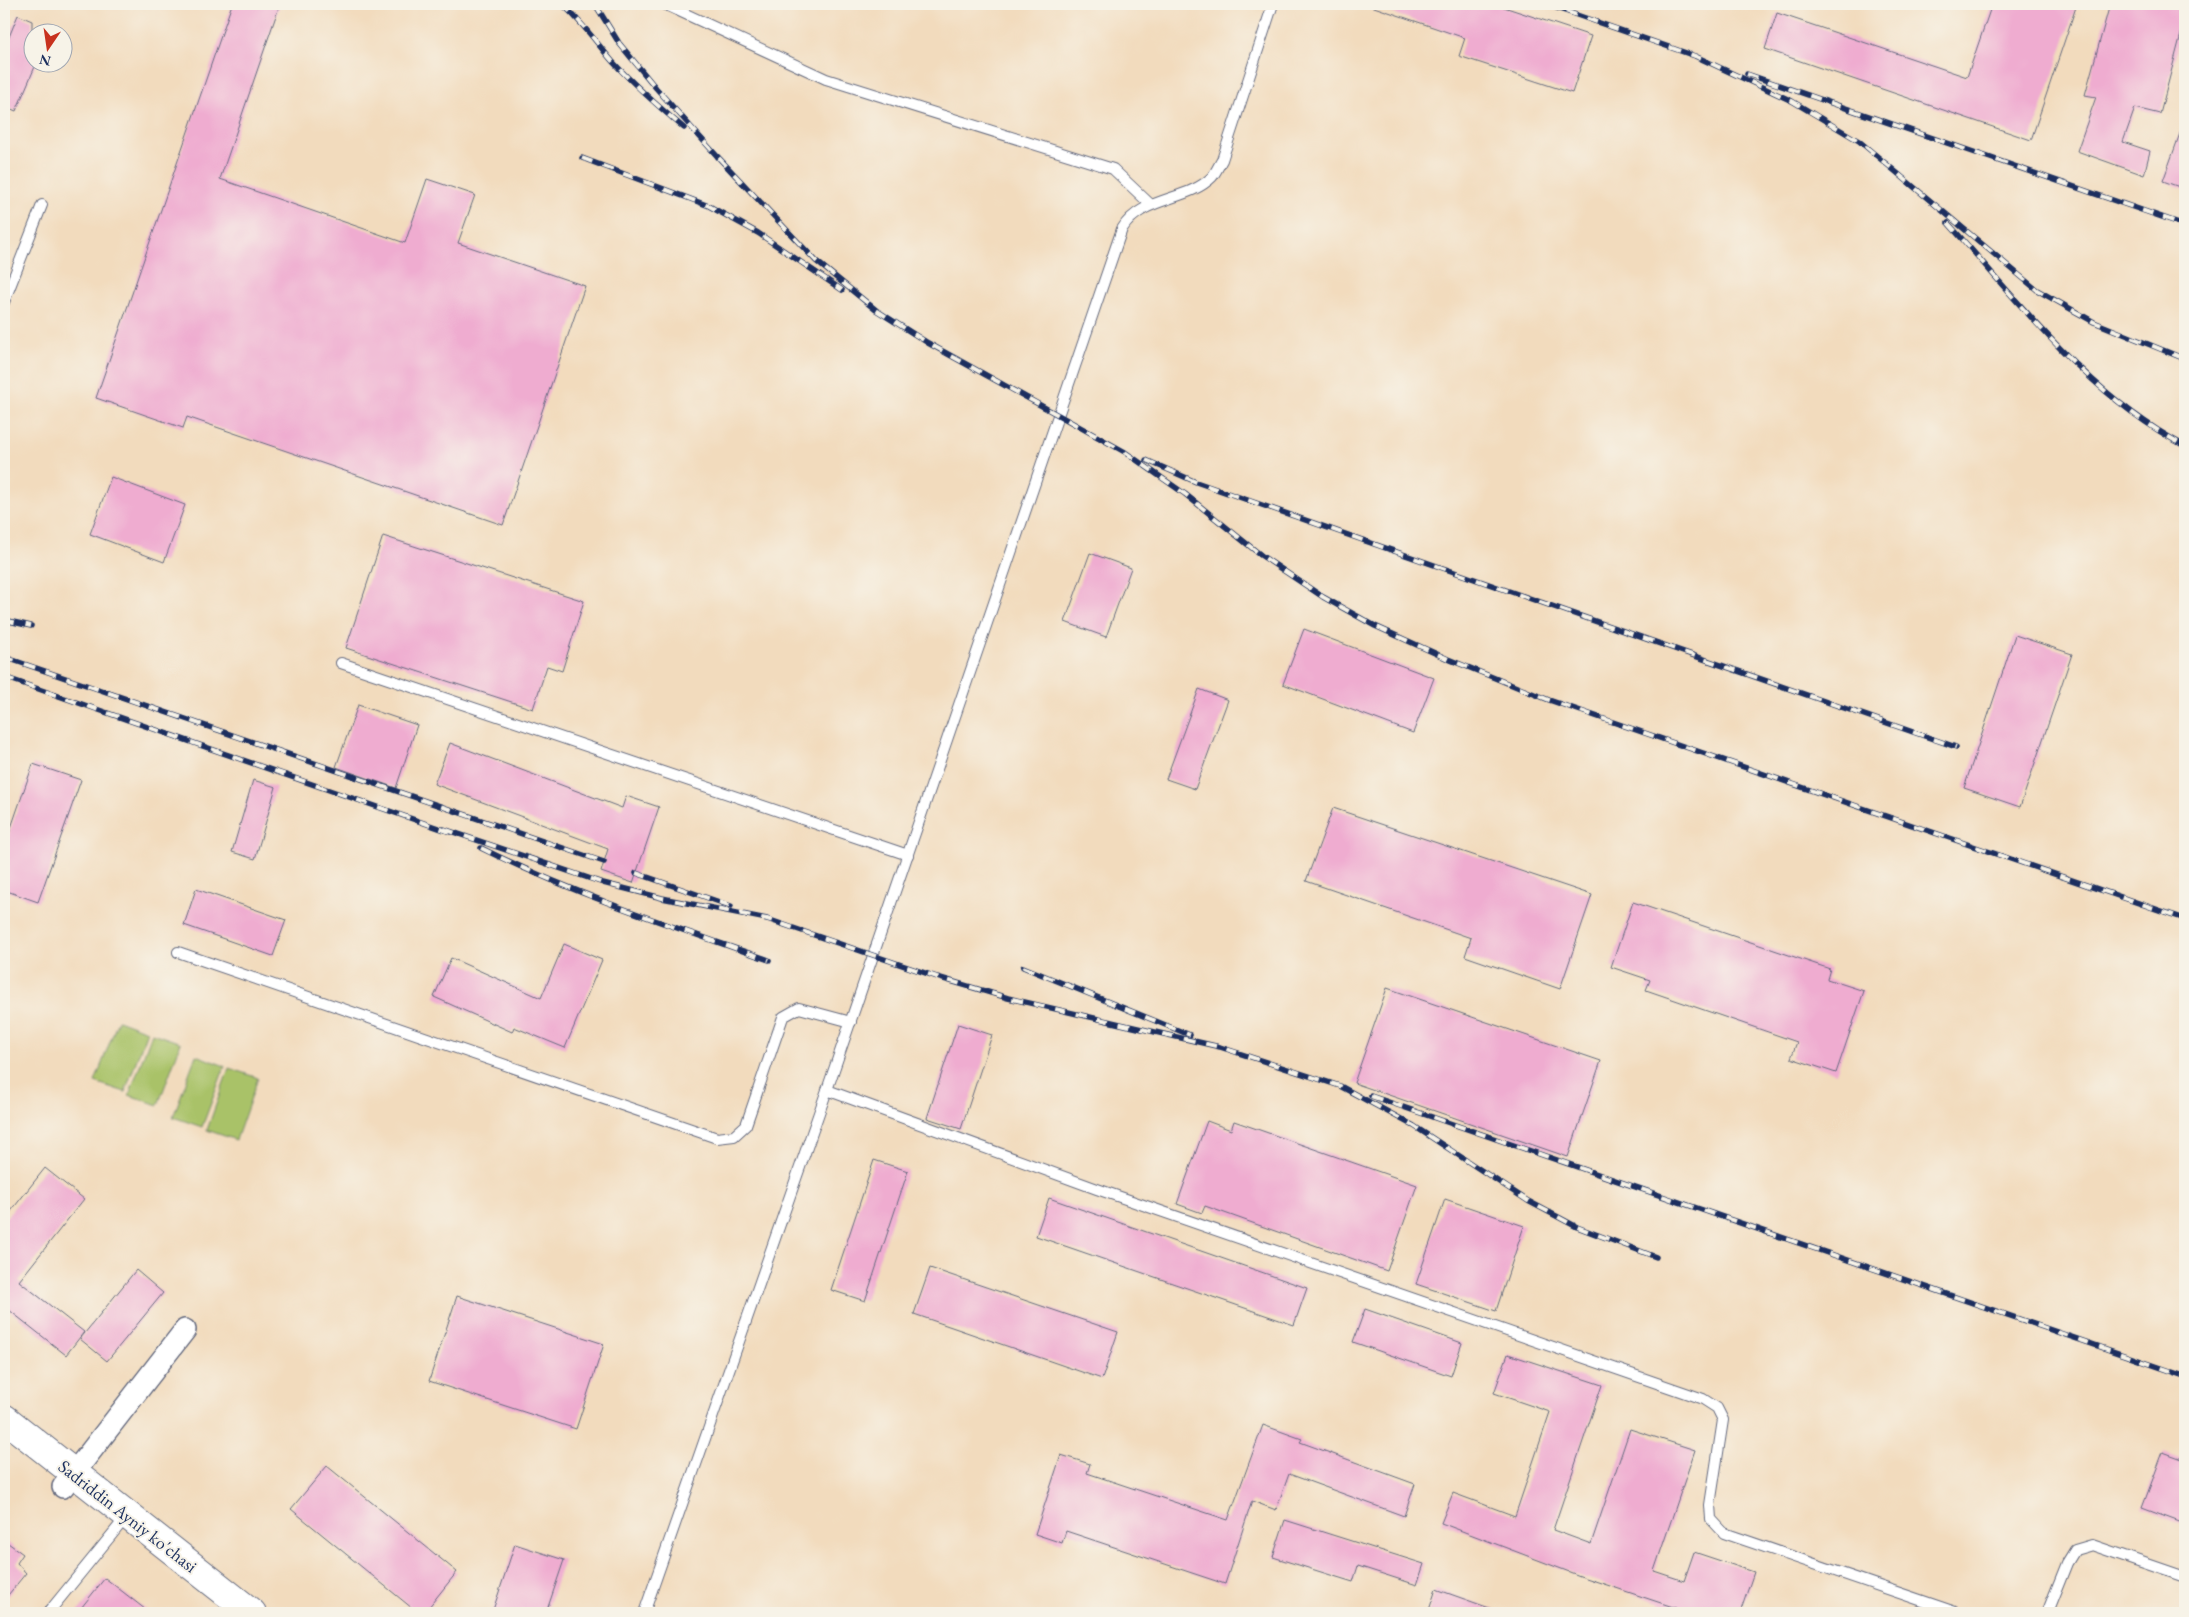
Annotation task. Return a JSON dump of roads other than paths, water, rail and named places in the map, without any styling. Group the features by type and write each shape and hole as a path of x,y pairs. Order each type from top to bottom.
{"main road":[{"name":"Sadriddin Ayniy ko'chasi","path":"4,1418 68,1480"},
{"name":"Sadriddin Ayniy ko'chasi","path":"4,1439 68,1480 122,1521 252,1613"},
{"name":"Sadriddin Ayniy ko'chasi","path":"122,1521 223,1613"}],"street":[{"path":"68,1480 185,1330"}],"lane":[{"path":"664,4 826,78 1113,169 1150,204"},
{"path":"644,1613 828,1090 1122,229 1127,221 1150,204 1199,187 1214,176 1222,160 1272,4"},
{"path":"4,302 42,205"},
{"path":"341,663 908,855"},
{"path":"178,952 716,1138 734,1136 746,1125 783,1017 799,1008 851,1022"},
{"path":"828,1090 1097,1189 1702,1399 1716,1408 1723,1420 1710,1505 1710,1519 1724,1533 1958,1613"},
{"path":"48,1613 122,1521"},
{"path":"2047,1613 2067,1562 2075,1550 2092,1545 2185,1577"}],"railway":[{"path":"562,4 621,71 684,128"},
{"path":"595,4 619,43 656,88 717,156 816,261 876,310 928,343 1125,452 1185,494 1262,556 1323,597 1375,626 1448,659 1549,700 2185,919"},
{"path":"1545,4 1695,56 1792,101 1859,141 2037,290 2094,322 2185,359"},
{"path":"1747,74 2185,225"},
{"path":"582,158 709,206 758,233 842,290"},
{"path":"1948,223 2029,315 2086,374 2117,401 2150,425 2185,446"},
{"path":"1146,460 1196,482 1956,747"},
{"path":"4,620 31,626"},
{"path":"4,657 604,862"},
{"path":"4,677 450,832"},
{"path":"444,829 603,883 662,898 767,919 937,977 1008,998 1220,1047 1340,1086 1414,1126 1528,1201 1577,1227 1656,1257"},
{"path":"481,848 587,895 769,960"},
{"path":"636,873 731,906"},
{"path":"1023,967 1190,1035"},
{"path":"1371,1096 2185,1376"}]}
